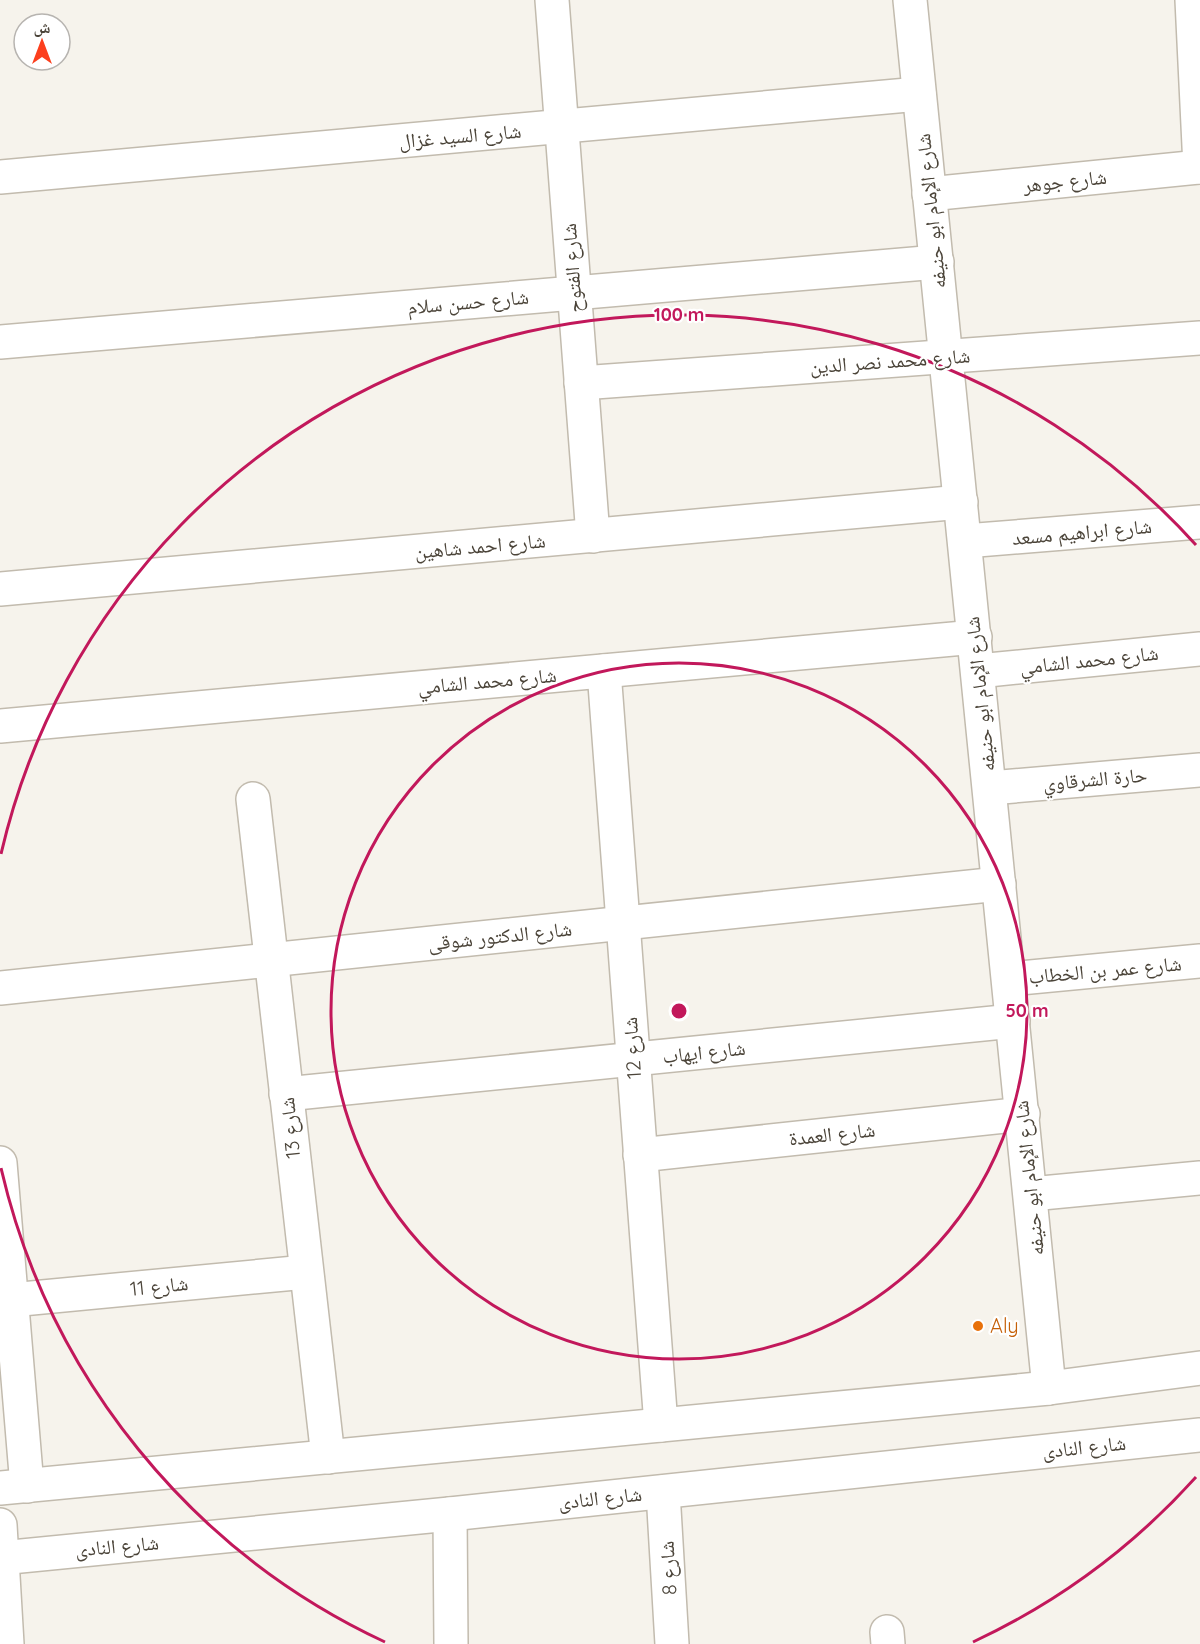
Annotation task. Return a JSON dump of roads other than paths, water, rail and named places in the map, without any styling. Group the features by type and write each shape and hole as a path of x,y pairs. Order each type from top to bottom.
{"street":[{"name":"شارع الفتوح","path":"552,0 593,536"},
{"name":"شارع الإمام ابو حنيفه","path":"910,0 1049,1388"},
{"path":"1192,0 1200,167"},
{"name":"شارع السيد غزال","path":"0,177 919,94"},
{"name":"شارع جوهر","path":"929,194 1200,167"},
{"name":"شارع حسن سلام","path":"0,342 937,262"},
{"name":"شارع محمد نصر الدين","path":"581,383 1200,338"},
{"name":"شارع احمد شاهين","path":"0,589 961,502"},
{"name":"شارع ابراهيم مسعد","path":"965,541 1200,522"},
{"name":"شارع محمد الشامي","path":"0,726 975,637"},
{"name":"شارع محمد الشامي","path":"978,671 1200,650"},
{"name":"شارع 12","path":"603,671 661,1425"},
{"name":"حارة الشرقاوي","path":"990,788 1200,770"},
{"name":"شارع 13","path":"253,800 328,1457"},
{"name":"شارع الدكتور شوقى","path":"0,988 999,884"},
{"name":"شارع عمر بن الخطاب","path":"1009,979 1200,962"},
{"name":"شارع ايهاب","path":"286,1094 1013,1021"},
{"name":"شارع العمدة","path":"640,1155 1023,1114"},
{"path":"0,1163 11,1300 13,1487 1049,1388 1200,1368"},
{"path":"1031,1194 1200,1178"},
{"name":"شارع 11","path":"11,1300 306,1272"},
{"name":"شارع النادى","path":"1,1558 450,1514 1200,1435"},
{"name":"شارع 8","path":"663,1492 672,1644"},
{"path":"450,1514 450,1644"},
{"path":"0,1525 7,1644"}],"place":[{"name":"Aly","path":"978,1326"}]}
